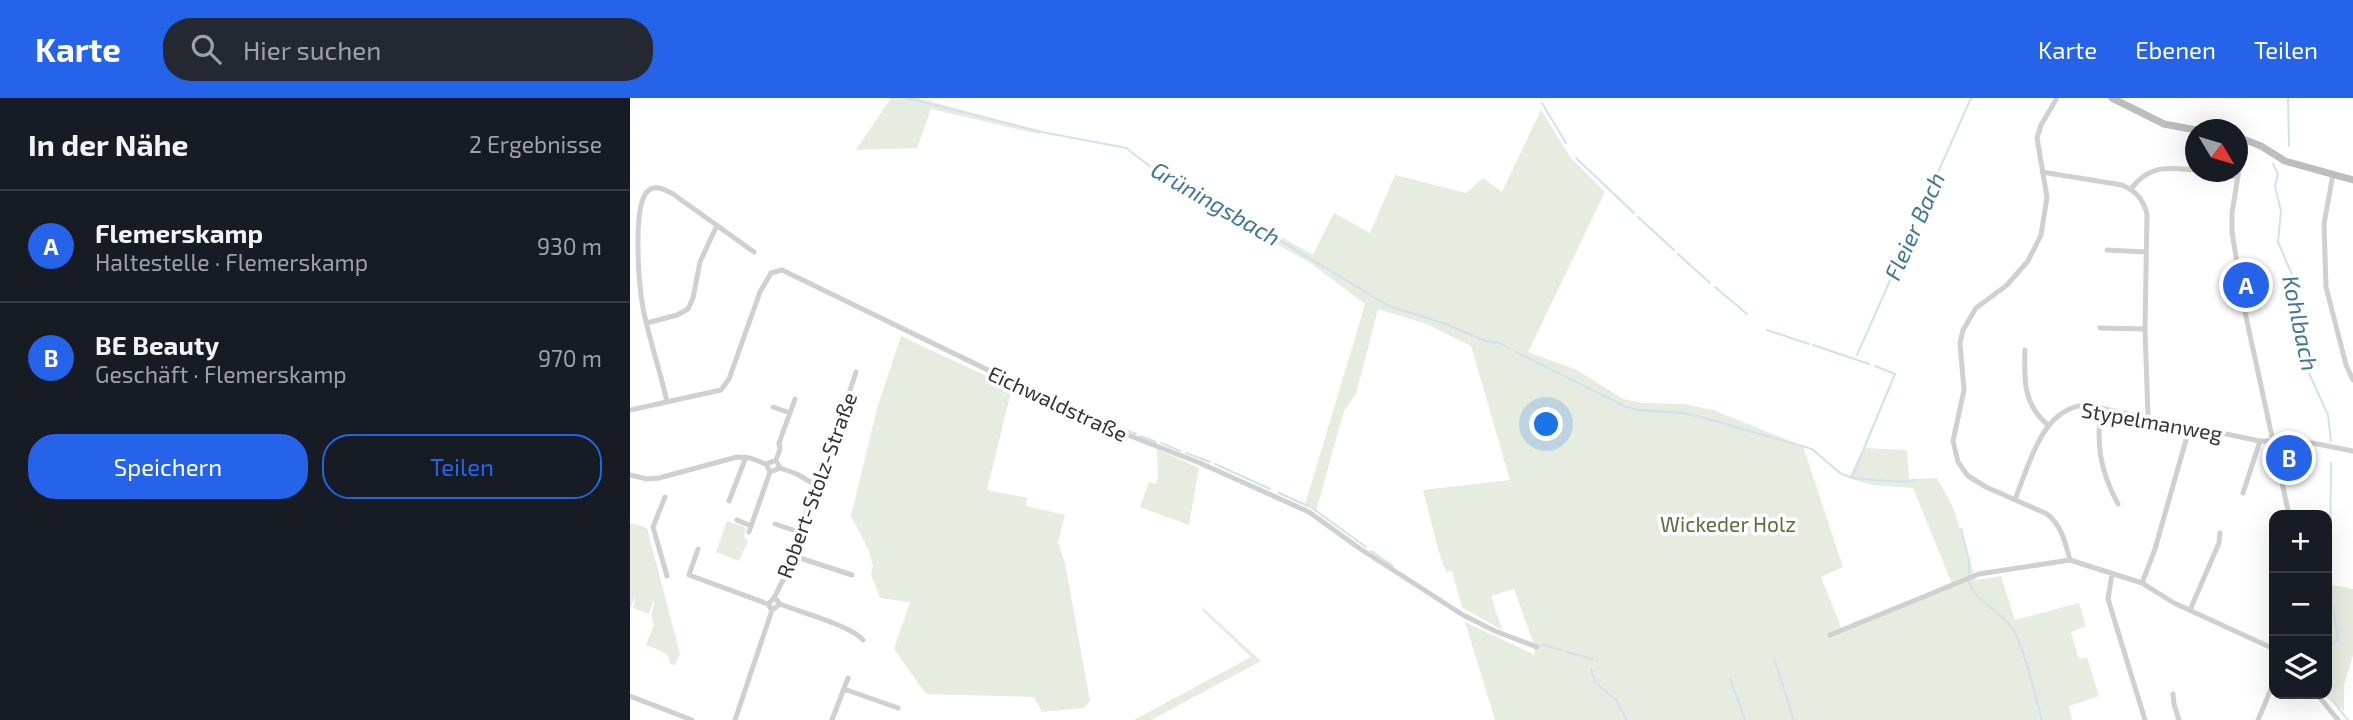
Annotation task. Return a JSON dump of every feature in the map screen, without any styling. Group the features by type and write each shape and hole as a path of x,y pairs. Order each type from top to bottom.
{"main road":[{"path":"2112,98 2164,124 2185,128"},
{"path":"2248,142 2294,165 2353,180"}],"street":[{"path":"2057,98 2037,138 2047,197 2036,249 2007,285 1976,308 1966,323 1960,343 1964,390 1955,430 1955,454 1963,470 1977,483 2048,514 2055,520 2070,560"},
{"path":"2248,147 2251,143"},
{"path":"2131,189 2141,177 2154,170 2172,167 2185,169"},
{"path":"2042,172 2088,178 2131,189 2144,204 2147,214 2144,329 2148,417"},
{"path":"2333,174 2324,223 2326,287 2352,375"},
{"path":"2237,182 2232,232 2245,312 2288,510"},
{"path":"667,402 640,287 639,222 646,192 652,188 665,190 754,252"},
{"path":"647,323 677,315 688,309 693,298 700,262 717,225"},
{"path":"2107,250 2146,252"},
{"name":"Eichwaldstraße","path":"630,410 715,393 724,386 760,292 771,273 782,270 1097,423 1200,463 1309,512 1359,548 1463,615 1537,647"},
{"path":"2101,328 2144,329"},
{"path":"2015,499 2047,424 2030,404 2026,393 2025,350"},
{"name":"Robert-Stolz-Straße","path":"770,607 778,601 808,505 856,372"},
{"path":"780,468 776,460 779,443 795,400"},
{"name":"Stypelmanweg","path":"2047,424 2069,408 2085,405 2260,441 2312,443 2353,451"},
{"path":"774,407 790,413"},
{"path":"2101,408 2098,443 2111,490 2118,503"},
{"path":"2141,583 2155,549 2190,426"},
{"path":"2243,493 2260,441"},
{"path":"630,475 647,479 659,478 732,458 746,457 766,464 776,460"},
{"path":"729,501 746,457"},
{"path":"737,520 750,529 770,472 766,464"},
{"path":"770,472 780,468 817,486"},
{"path":"665,497 653,527 667,576"},
{"path":"775,524 799,532"},
{"path":"2190,610 2219,543 2220,533"},
{"path":"698,549 689,575 770,607 735,720"},
{"path":"791,555 852,575"},
{"path":"1830,635 1965,579 2070,560 2141,583 2190,610 2269,647"},
{"path":"2112,574 2108,599 2145,720"},
{"path":"778,601 843,627 863,640"},
{"path":"832,720 848,678"},
{"path":"844,689 898,708"},
{"path":"2173,694 2179,720"},
{"path":"2258,720 2269,694"},
{"path":"630,696 692,720"},
{"path":"2322,699 2338,720"}],"green space":[{"path":"891,98 918,98 1040,131 1039,134 931,109 917,148 856,150"},
{"name":"Wickeder Holz","path":"1541,110 1571,158 1605,192 1528,352 1577,370 1623,399 1642,403 1684,404 1713,410 1803,446 1843,567 1821,577 1843,632 1953,586 1913,488 1872,485 1849,478 1863,448 1907,450 1909,479 1937,478 1953,507 1976,580 2001,576 2015,620 2079,603 2086,626 2071,632 2079,659 2087,657 2099,696 2069,706 2072,720 1495,720 1465,622 1535,655 1533,642 1514,589 1491,596 1502,630 1462,607 1452,571 1446,572 1438,549 1423,490 1510,480 1471,346 1427,324 1378,309 1356,394 1344,411 1316,511 1305,505 1365,304 1309,262 1173,186 1176,183 1197,189 1313,255 1334,213 1370,233 1395,175 1466,193 1483,178 1502,192"},
{"path":"901,336 1012,388 987,490 1027,498 1026,506 1065,515 1058,542 1065,563 1090,701 1084,708 1042,712 1034,697 926,694 894,649 910,602 880,598 871,574 873,566 869,551 851,516 877,409"},
{"path":"1157,449 1199,468 1189,525 1140,507 1149,482 1156,484"},
{"path":"727,521 746,529 744,537 748,541 739,561 716,552"},
{"path":"630,523 647,528 680,654 675,665 670,664 665,653 646,645 654,625 651,615 655,602 648,600 653,602 649,614 633,608 636,596 630,609"},
{"path":"2332,585 2353,589 2353,655 2344,685 2344,711 2328,699 2332,699"},
{"path":"1201,606 1261,661 1151,720 1134,720 1251,657"}],"waterway":[{"name":"Grüningsbach","path":"907,98 1042,132 1126,148 1168,180 1239,216 1389,306 1446,324 1485,341 1500,343 1510,349"},
{"name":"Fleier Bach","path":"1857,355 1971,98"},
{"name":"Kohlbach","path":"2288,98 2289,146"},
{"path":"1542,103 1566,143"},
{"path":"1576,158 1634,213"},
{"name":"Kohlbach","path":"2273,164 2278,174 2275,186 2281,211 2278,242 2293,277 2294,301 2298,311 2297,328 2308,371 2328,415 2331,441"},
{"path":"1638,217 1674,250"},
{"path":"1678,254 1710,283"},
{"path":"1715,287 1747,314"},
{"path":"1767,330 1809,344"},
{"path":"1813,345 1869,364"},
{"name":"Grüningsbach","path":"1516,352 1624,406 1701,417 1812,449 1840,473 1852,478 1903,482 1916,480"},
{"path":"1852,477 1895,374 1875,366"},
{"path":"997,371 1015,380"},
{"path":"1058,401 1064,404"},
{"path":"1069,406 1104,422"},
{"path":"1108,423 1136,434"},
{"path":"1140,436 1156,442"},
{"path":"1161,443 1180,451"},
{"path":"1186,453 1210,462"},
{"name":"Kohlbach","path":"2330,573 2331,463"},
{"path":"1215,464 1270,489"},
{"path":"1279,493 1308,506"},
{"path":"1312,508 1366,547"},
{"path":"1961,529 1969,560 1969,576"},
{"path":"1371,551 1393,566"},
{"path":"1969,582 1977,595 2012,627 2027,666 2042,720"},
{"name":"Kohlbach","path":"2332,644 2338,640 2333,607"},
{"path":"1543,645 1562,650"},
{"path":"1566,652 1593,659"},
{"path":"1774,658 1794,720"},
{"path":"1591,669 1595,682"},
{"path":"1730,679 1745,720"},
{"path":"1597,684 1616,700 1627,720"},
{"name":"Kohlbach","path":"2332,700 2348,720"}],"place":[{"name":"Flemerskamp","path":"2246,285"},
{"name":"BE Beauty","path":"2289,458"}]}
